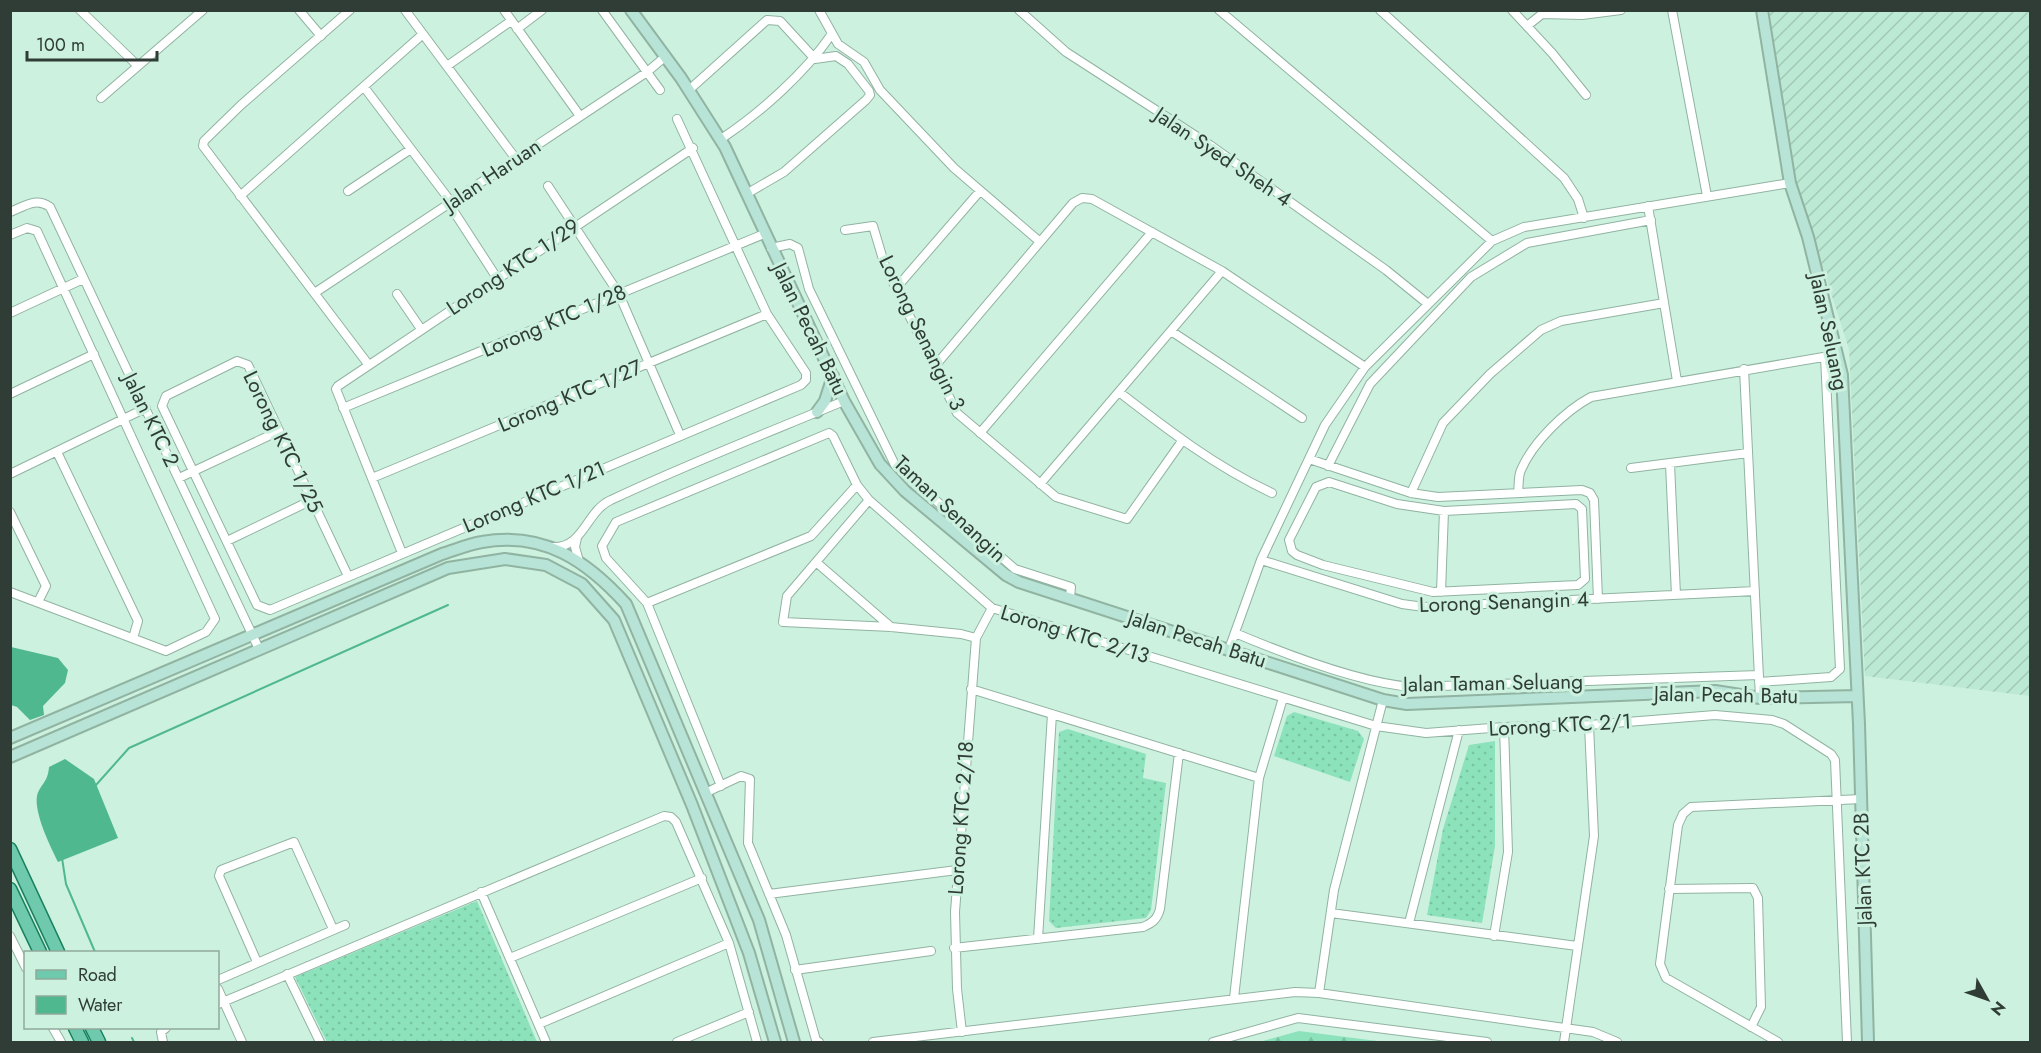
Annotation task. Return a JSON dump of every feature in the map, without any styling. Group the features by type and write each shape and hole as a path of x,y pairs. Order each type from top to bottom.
{"main road":[{"path":"10,849 58,951"},
{"path":"10,889 40,951"}],"street":[{"path":"80,10 138,66"},
{"path":"101,98 203,10"},
{"path":"299,10 321,36"},
{"path":"350,10 204,141 203,146 316,292 368,364"},
{"path":"405,10 516,159"},
{"path":"504,10 580,116"},
{"path":"518,29 542,10"},
{"path":"602,10 660,90"},
{"name":"Jalan Pecah Batu","path":"631,10 666,56 721,139 844,400 880,464 905,491 1000,571 1019,582 1383,700 1430,705 1715,691 1760,698 1857,696"},
{"path":"819,10 831,35 864,63 880,90 954,168 1039,241"},
{"name":"Jalan Syed Sheh 4","path":"1018,10 1066,52 1210,145 1386,270 1428,304"},
{"path":"1219,10 1492,242"},
{"path":"1380,10 1564,178 1578,199 1584,218"},
{"path":"1512,10 1586,95"},
{"path":"1527,26 1542,14 1621,10"},
{"path":"1672,10 1707,196"},
{"name":"Jalan Seluang","path":"1762,10 1790,183 1808,237 1842,375 1857,696"},
{"path":"689,90 767,20 780,21 815,59"},
{"path":"447,66 511,21"},
{"path":"240,196 423,34"},
{"path":"721,139 738,128 815,59 831,35"},
{"name":"Jalan Haruan","path":"316,292 647,72 666,56"},
{"path":"748,193 784,172 870,95 848,64 836,56 815,59"},
{"path":"364,87 450,203 497,278"},
{"name":"Lorong KTC 1/21","path":"194,472 257,605 270,610 801,385 806,380 806,373 767,314 693,148 677,119"},
{"name":"Lorong KTC 1/29","path":"343,408 336,390 341,383 693,148"},
{"path":"348,191 411,149"},
{"path":"1229,650 1261,560 1325,425 1365,367 1492,242 1524,227 1790,183"},
{"path":"548,186 619,294 680,435"},
{"path":"897,287 980,191"},
{"path":"935,366 1073,202 1082,198 1092,198 1222,271 1365,367"},
{"name":"Jalan KTC 2","path":"10,212 33,201 42,202 50,207 259,649"},
{"path":"1648,206 1677,381"},
{"path":"1328,466 1370,384 1471,277 1527,243 1651,220"},
{"name":"Lorong Senangin 3","path":"844,230 873,226 885,266 957,413 1056,497 1127,519 1182,441"},
{"path":"10,235 27,228 37,231 215,619 206,632 166,651 10,592"},
{"path":"980,433 1152,232"},
{"name":"Lorong KTC 1/28","path":"343,408 764,234"},
{"name":"Taman Senangin","path":"771,248 790,244 798,248 809,289 895,465 1011,566 1071,587 1070,597"},
{"path":"1040,484 1222,271"},
{"path":"10,314 83,279"},
{"path":"397,294 421,329"},
{"path":"1411,493 1443,423 1490,374 1541,330 1561,321 1664,303"},
{"name":"Lorong KTC 1/27","path":"372,478 767,314"},
{"path":"1171,331 1302,418"},
{"path":"1518,493 1520,471 1536,446 1575,405 1591,397 1744,369 1826,357 1837,353"},
{"path":"10,394 94,354"},
{"name":"Jalan Taman Seluang","path":"1235,633 1281,652 1336,669 1391,685 1412,687 1831,677 1840,669 1826,357"},
{"name":"Lorong KTC 1/25","path":"194,472 162,406 165,396 237,362 248,365 348,576"},
{"path":"1744,369 1760,698"},
{"path":"816,412 825,401 833,376"},
{"path":"1119,392 1182,441 1241,479 1272,493"},
{"path":"10,738 442,554 481,542 518,541 563,548 577,538 607,501 844,400"},
{"path":"10,474 146,408"},
{"path":"343,408 402,553"},
{"path":"179,478 279,431"},
{"name":"Lorong KTC 2/13","path":"646,603 621,572 606,558 602,546 616,522 825,434 832,436 857,485 869,500 992,608 1376,726"},
{"path":"57,452 138,621 133,638"},
{"path":"1631,468 1748,453"},
{"path":"1309,459 1411,493 1438,497 1582,490 1590,493 1594,500 1598,599"},
{"path":"1670,464 1676,595"},
{"path":"1356,491 1359,476"},
{"path":"1329,482 1397,504 1444,511 1542,505 1576,504 1581,506 1585,579 1582,583 1441,592 1403,587 1323,565 1292,551 1290,540 1297,523 1316,488 1322,483 1329,482"},
{"path":"721,786 646,603 811,536 857,485"},
{"path":"1541,492 1542,505"},
{"path":"227,541 312,500"},
{"path":"869,500 787,596 783,622 891,627 961,634 976,638"},
{"path":"1441,592 1444,511"},
{"path":"10,512 46,586 38,602"},
{"path":"577,538 576,554 579,561"},
{"path":"549,547 569,554 597,573 626,603 766,939 794,1042"},
{"path":"10,757 448,568 504,558 525,561 563,572 582,584 614,620 692,805 750,953 775,1042"},
{"name":"Lorong Senangin 4","path":"1261,560 1402,604 1424,607 1755,591"},
{"path":"816,562 891,627"},
{"path":"1320,578 1323,565"},
{"path":"1546,586 1547,601"},
{"name":"Lorong KTC 2/18","path":"962,1032 954,948 957,870 976,638 992,608"},
{"path":"971,689 1259,778"},
{"name":"Jalan KTC 2B","path":"1857,696 1868,1042"},
{"path":"1234,998 1259,778 1283,698"},
{"path":"1318,993 1331,913 1355,804 1383,700"},
{"path":"1038,939 1052,714"},
{"name":"Lorong KTC 2/1","path":"1376,726 1426,733 1504,727 1589,725 1715,715 1772,720 1784,724 1831,754 1834,760 1836,800"},
{"path":"1564,1042 1594,836 1589,725"},
{"path":"1494,936 1508,852 1504,727"},
{"path":"1409,923 1459,730"},
{"path":"954,948 1143,927 1158,917 1179,753"},
{"path":"705,794 741,776 750,779 748,843 786,935 816,1040 819,1042"},
{"path":"1778,1042 1666,978 1661,972 1660,964 1678,825 1683,814 1691,807 1861,799"},
{"path":"1836,800 1846,1042"},
{"path":"242,1042 220,1003 664,816 671,817 676,822 729,943 757,1042"},
{"path":"257,962 219,873 257,855 291,841 297,844 333,929"},
{"path":"769,894 957,870"},
{"path":"510,958 702,878"},
{"path":"1669,889 1753,888 1758,898 1761,1007 1751,1027"},
{"path":"481,892 546,1042"},
{"path":"1331,913 1577,946"},
{"path":"219,980 345,925"},
{"path":"10,936 24,964"},
{"path":"539,1024 729,943"},
{"path":"795,970 931,951"},
{"path":"287,974 320,1042"},
{"path":"873,1042 1295,992 1318,993 1593,1032 1617,1042"},
{"path":"677,1042 749,1012"},
{"path":"1213,1042 1298,1018 1487,1042"}],"shaded area":[{"path":"1769,11 2030,11 2030,696 1865,676 1849,349 1795,181"}],"green space":[{"path":"1294,712 1358,731 1364,739 1350,782 1274,756 1287,716"},
{"path":"1068,729 1146,754 1143,778 1166,783 1151,910 1146,918 1056,928 1049,921 1059,732"},
{"path":"1495,741 1495,846 1482,923 1427,915 1443,829 1469,745"},
{"path":"477,901 537,1042 327,1042 295,977"},
{"path":"1299,1031 1385,1042 1259,1042"}],"water":[{"path":"11,647 58,658 68,670 65,683 43,706 44,715 30,720 17,707 11,705"},
{"path":"65,759 94,779 118,838 58,862 40,820 37,796 47,777 49,767"}],"waterway":[{"path":"96,785 129,748 448,605"},
{"path":"62,858 66,884 95,951"},
{"path":"132,1038 134,1042"}]}
